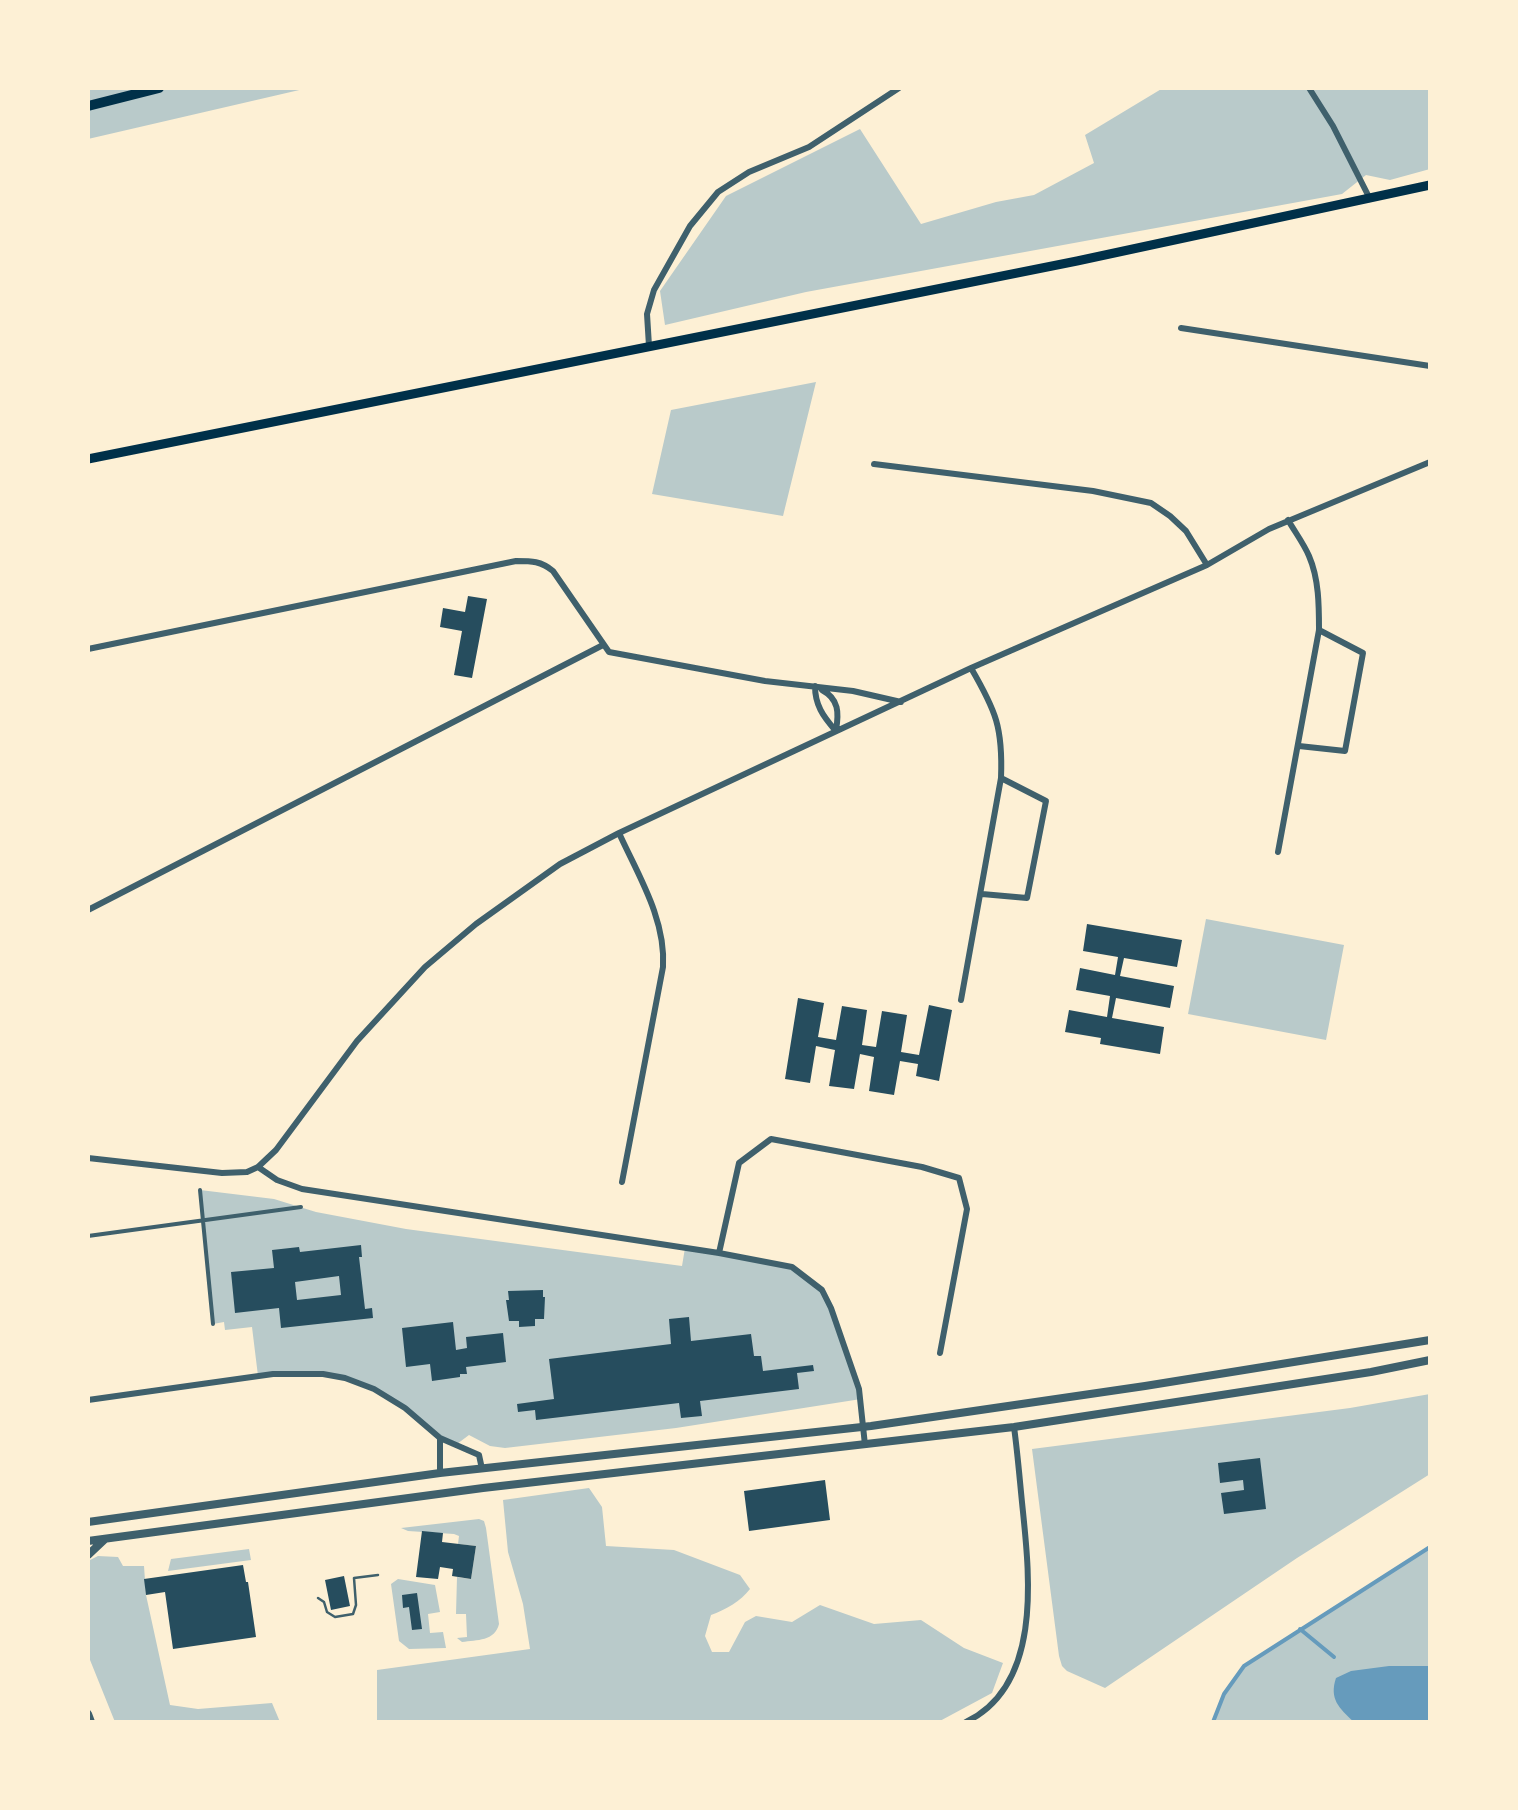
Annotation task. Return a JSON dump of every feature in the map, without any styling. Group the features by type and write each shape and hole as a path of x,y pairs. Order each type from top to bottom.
{"highway":[{"path":"88,106 159,88"}],"main road":[{"path":"88,460 1430,185"}],"street":[{"path":"649,348 647,314 654,290 690,226 718,192 749,172 809,147 899,88"},
{"path":"1309,88 1370,200"},
{"path":"1181,328 1430,366"},
{"path":"88,1158 222,1173 247,1172 269,1158 357,1042 424,967 560,864 618,833 971,668 1208,565 1288,520 1430,462"},
{"path":"874,464 1093,491 1152,503 1186,531 1208,565"},
{"path":"1278,852 1299,746 1319,606 1310,557 1288,520"},
{"path":"88,649 516,561 544,564 553,571 609,652 901,702"},
{"path":"1299,746 1345,750 1363,653 1318,630"},
{"path":"88,910 603,645"},
{"path":"961,1000 1002,778 996,716 971,668"},
{"path":"815,686 830,694 839,712 836,731"},
{"path":"815,686 821,714 836,731"},
{"path":"982,894 1027,898 1046,801 1002,778"},
{"path":"618,833 660,927 664,946 622,1182"},
{"path":"719,1253 738,1162 770,1139 922,1167 959,1178 966,1209 940,1353"},
{"path":"258,1166 278,1180 318,1192 792,1267 822,1290 831,1308 859,1389 864,1446"},
{"path":"200,1190 213,1324"},
{"path":"88,1236 300,1207"},
{"path":"88,1522 440,1474 1012,1406 1430,1340"},
{"path":"88,1540 484,1488 1014,1427 1430,1360"},
{"path":"88,1400 273,1374 324,1374 346,1378 405,1408 440,1438 478,1454 482,1470"},
{"path":"966,1722 988,1708 1006,1684 1026,1628 1028,1559 1012,1406"},
{"path":"440,1438 440,1474"},
{"path":"88,1555 105,1539"},
{"path":"88,1714 91,1722"}],"lane":[{"path":"318,1598 335,1617 353,1614 354,1578 378,1575"}],"shaded area":[{"path":"88,88 308,88 88,139"},
{"path":"1163,88 1430,88 1430,169 1390,180 1366,175 1342,194 806,292 665,325 660,291 726,196 860,129 921,224 1034,195 1094,163 1085,135"},
{"path":"816,382 783,516 652,494 671,410"},
{"path":"1206,919 1344,945 1326,1040 1188,1014"},
{"path":"200,1190 274,1199 316,1212 406,1229 682,1266 685,1248 792,1267 822,1290 861,1399 676,1428 505,1448 490,1446 469,1435 457,1444 440,1438 405,1408 374,1389 323,1374 258,1376 252,1327 225,1330 224,1322 213,1324"},
{"path":"1430,1394 1430,1474 1105,1688 1062,1666 1032,1449"},
{"path":"589,1488 602,1507 606,1546 674,1550 740,1575 750,1589 732,1605 711,1615 705,1636 712,1652 729,1652 745,1622 756,1616 792,1622 820,1605 874,1624 921,1620 964,1648 1003,1663 992,1693 938,1722 377,1722 377,1670 530,1649 523,1604 508,1552 503,1500"},
{"path":"479,1519 486,1528 499,1624 489,1637 462,1642 457,1638 467,1637 466,1614 456,1614 457,1577 471,1579 476,1546 458,1544 459,1536 454,1534 401,1528"},
{"path":"1430,1547 1430,1722 1213,1722 1224,1694 1244,1666"},
{"path":"249,1549 251,1560 168,1571 171,1559"},
{"path":"98,1556 118,1557 123,1566 144,1566 146,1595 170,1705 198,1709 272,1703 280,1722 115,1722 88,1655 88,1561"},
{"path":"398,1579 435,1585 440,1612 428,1614 430,1633 443,1632 446,1648 409,1649 399,1641 391,1584"}],"water":[{"path":"1430,1666 1430,1722 1354,1722 1340,1707 1334,1692 1336,1678 1351,1671"}],"building":[{"path":"468,596 487,599 472,678 454,675 462,631 440,627 443,608 465,612"},
{"path":"1087,924 1182,940 1177,967 1124,958 1120,976 1174,986 1170,1008 1116,998 1112,1018 1164,1027 1160,1054 1100,1044 1101,1038 1065,1032 1069,1010 1107,1017 1110,996 1076,990 1080,968 1115,975 1118,957 1083,951"},
{"path":"798,998 824,1003 818,1037 836,1040 842,1006 867,1010 862,1045 876,1047 882,1011 907,1015 901,1052 919,1055 929,1005 952,1010 939,1081 916,1076 918,1064 900,1061 894,1095 869,1091 874,1057 860,1054 854,1089 829,1086 835,1050 816,1046 810,1083 785,1079"},
{"path":"361,1245 365,1309 372,1308 373,1318 281,1328 279,1308 235,1313 231,1272 274,1268 272,1250 299,1247 300,1252","holes":["339,1276 341,1295 297,1300 295,1282"]},
{"path":"543,1290 544,1319 535,1319 535,1326 519,1327 519,1321 509,1321 508,1291"},
{"path":"689,1317 691,1341 751,1334 754,1356 761,1356 763,1371 813,1365 814,1371 797,1373 799,1389 700,1401 702,1416 681,1418 679,1403 536,1420 535,1410 518,1412 517,1404 554,1399 549,1359 671,1344 669,1319"},
{"path":"453,1322 456,1350 467,1348 466,1337 503,1333 506,1362 466,1367 467,1374 460,1377 432,1381 430,1364 406,1367 402,1328"},
{"path":"1260,1458 1266,1509 1224,1514 1221,1493 1244,1490 1243,1480 1220,1483 1218,1463"},
{"path":"825,1480 830,1520 749,1531 744,1491"},
{"path":"422,1531 443,1533 442,1542 476,1546 471,1579 452,1576 453,1569 440,1567 438,1579 416,1577"},
{"path":"243,1565 256,1637 173,1649 165,1592 146,1595 144,1579"},
{"path":"344,1576 350,1606 331,1610 325,1580"},
{"path":"417,1593 422,1629 412,1630 409,1607 403,1608 402,1595"}],"waterway":[{"path":"1213,1722 1224,1694 1244,1666 1430,1547"},
{"path":"1300,1629 1334,1657"}]}
